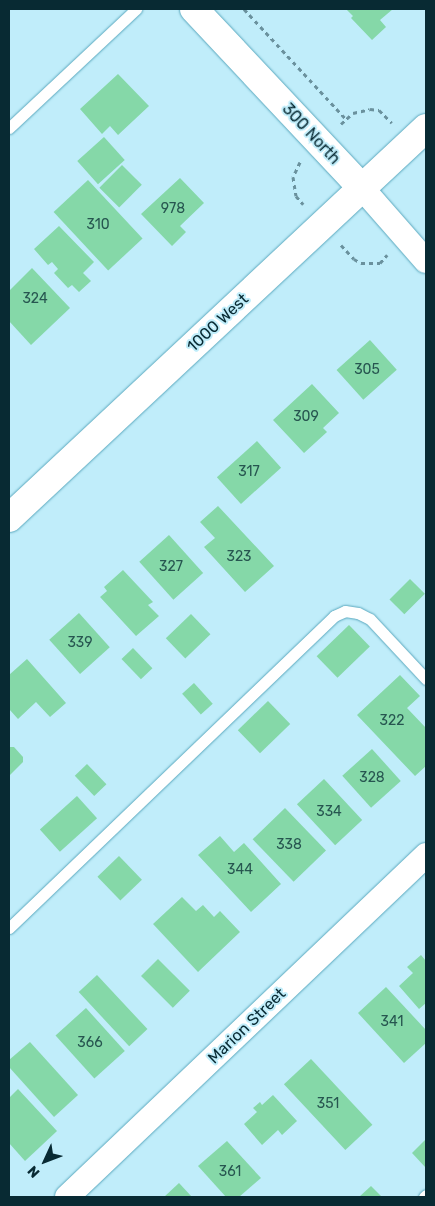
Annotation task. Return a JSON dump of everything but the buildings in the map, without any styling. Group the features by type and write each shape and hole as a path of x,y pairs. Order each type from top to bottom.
{"street":[{"name":"300 North","path":"194,9 362,188 426,261"},
{"name":"1000 West","path":"9,518 426,128"},
{"name":"Marion Street","path":"67,1197 426,855"}],"lane":[{"path":"9,128 136,9"},
{"path":"9,928 334,616 345,611 358,613 370,619 426,680"}],"path":[{"path":"244,9 346,119"}]}
